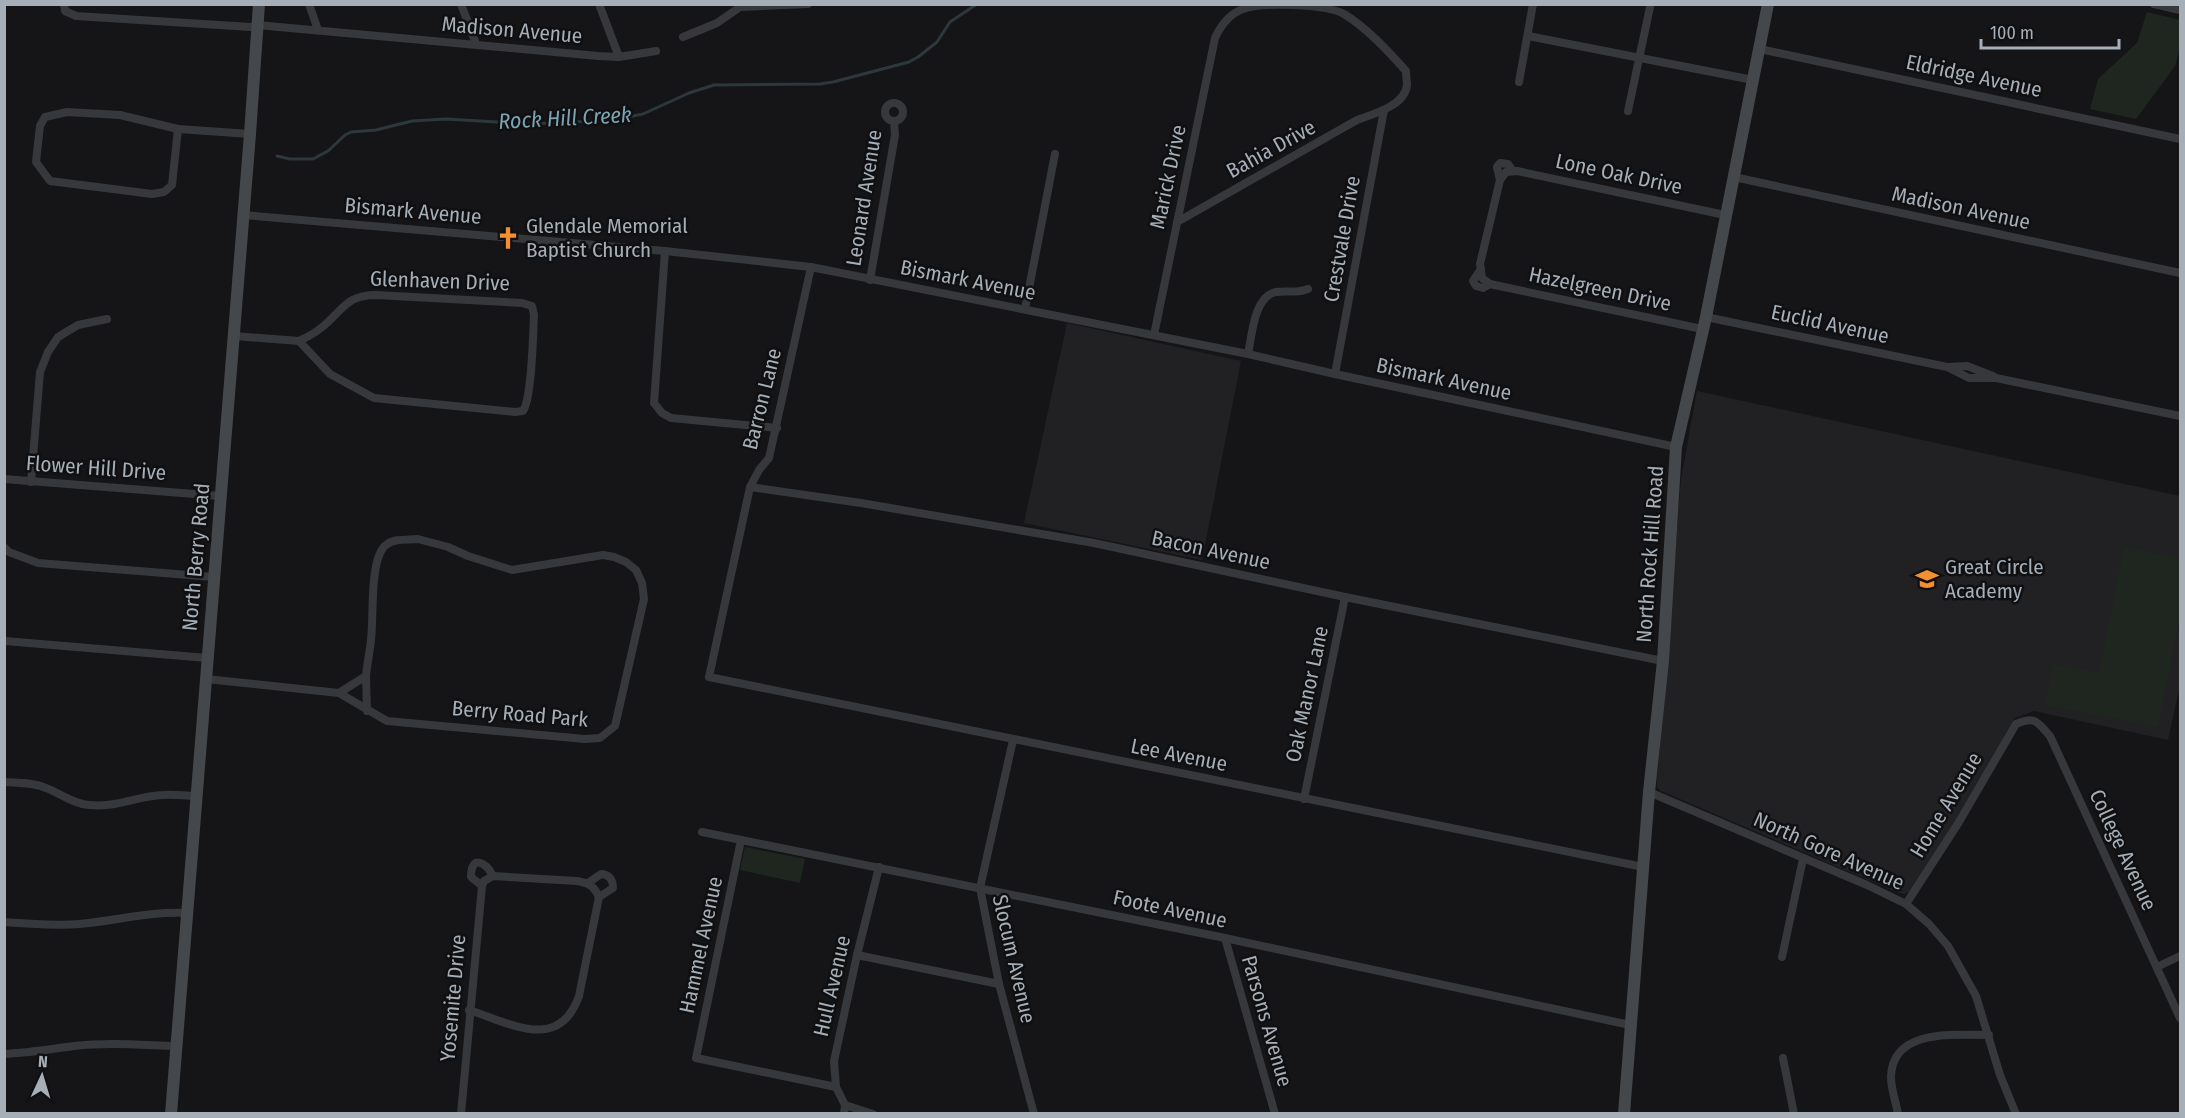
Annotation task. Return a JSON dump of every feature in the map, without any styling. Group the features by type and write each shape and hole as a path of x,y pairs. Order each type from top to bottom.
{"main road":[{"name":"North Berry Road","path":"171,1113 259,4"},
{"name":"North Rock Hill Road","path":"1624,1113 1648,792 1663,661 1676,447 1704,323 1768,4"}],"street":[{"path":"309,4 318,30"},
{"path":"461,4 476,44"},
{"path":"598,4 619,57"},
{"path":"683,38 717,23 740,6 808,4"},
{"path":"1519,82 1533,4"},
{"path":"2154,4 2181,10"},
{"name":"Marick Drive","path":"1155,335 1215,39 1220,27 1231,16 1244,8 1259,6 1313,6 1342,13 1361,27 1406,70 1407,88 1397,102 1384,110"},
{"path":"1628,111 1650,7"},
{"name":"Madison Avenue","path":"65,8 76,16 251,27 257,25 619,57 656,51"},
{"path":"1528,36 1754,80"},
{"name":"Eldridge Avenue","path":"1760,49 2181,139"},
{"name":"Bahia Drive","path":"1177,222 1358,120 1384,110"},
{"name":"Crestvale Drive","path":"1335,374 1384,110"},
{"path":"178,129 172,185 164,192 152,194 50,181 36,162 40,126 45,117 67,112 120,115 178,129 250,134"},
{"name":"Leonard Avenue","path":"870,280 895,135 894,121"},
{"path":"1025,309 1055,154"},
{"name":"Lone Oak Drive","path":"1481,273 1480,264 1500,180 1510,172 1725,215"},
{"name":"Madison Avenue","path":"1734,177 2181,273"},
{"name":"Bismark Avenue","path":"243,215 665,251 811,267 1248,354 1676,447"},
{"path":"665,251 654,403 662,413 671,418 777,428"},
{"name":"Barron Lane","path":"709,677 750,487 769,458 811,267"},
{"name":"Hazelgreen Drive","path":"1481,273 1490,284 1704,323"},
{"path":"1248,354 1259,304 1267,295 1278,291 1298,293 1308,289"},
{"name":"Glenhaven Drive","path":"358,296 528,303 534,310 527,402 523,411 519,412 374,398 330,374 299,341 318,331 342,306 358,296"},
{"path":"31,482 40,372 48,352 58,337 78,325 108,319"},
{"name":"Euclid Avenue","path":"1704,323 1947,367 1972,367 1996,378 2181,416"},
{"path":"234,336 299,341"},
{"name":"Flower Hill Drive","path":"4,479 220,496"},
{"name":"Bacon Avenue","path":"750,487 861,503 1094,543 1345,597 1663,661"},
{"name":"Berry Road Park","path":"206,679 339,693 367,711 387,721 585,739 600,738 615,726 621,707 644,599 642,583 636,570 626,562 603,555 512,570 418,539 393,541 385,545 379,555 372,596 372,637 366,676 367,711"},
{"path":"4,547 9,552 38,564 214,577"},
{"name":"Oak Manor Lane","path":"1304,799 1345,597"},
{"path":"5,640 207,658"},
{"path":"339,693 366,676"},
{"name":"Lee Avenue","path":"709,677 1013,741 1643,867"},
{"name":"College Avenue","path":"2016,724 2028,719 2037,721 2050,736 2181,1018"},
{"name":"Home Avenue","path":"1906,904 1959,822 2016,724"},
{"name":"Slocum Avenue","path":"1013,741 980,888 999,984 1034,1113"},
{"path":"4,782 33,784 48,788 58,795 86,805 110,806 134,799 163,795 196,796"},
{"name":"North Gore Avenue","path":"1648,792 1867,885 1906,904 1929,924 1948,946 1976,996 2000,1075 2016,1113"},
{"name":"Foote Avenue","path":"702,832 1225,938 1630,1025"},
{"name":"Hammel Avenue","path":"741,840 696,1058 836,1087"},
{"path":"1782,957 1803,859"},
{"name":"Yosemite Drive","path":"461,1113 469,1010 483,883 471,876 471,868 479,862 484,863 493,876"},
{"name":"Hull Avenue","path":"845,1109 836,1087 834,1061 856,955 879,867"},
{"path":"588,883 601,874 610,877 613,888 599,897"},
{"path":"469,1010 532,1031 555,1028 566,1020 575,1008 579,996 599,897 588,883 493,876 483,883"},
{"path":"4,922 42,926 79,924 168,912 187,913"},
{"name":"Parsons Avenue","path":"1225,938 1275,1113"},
{"path":"856,955 999,984"},
{"path":"2157,967 2181,956"},
{"path":"1898,1113 1891,1077 1895,1059 1902,1048 1936,1036 1989,1035"},
{"path":"4,1054 24,1054 75,1046 110,1044 176,1046"},
{"path":"1783,1058 1794,1113"},
{"path":"845,1109 873,1113"}],"shaded area":[{"path":"2147,12 2180,20 2180,46 2175,66 2136,119 2090,109 2098,79 2137,43"},
{"path":"1067,323 1241,361 1202,560 1024,523"},
{"name":"Great Circle Academy","path":"1697,391 2180,496 2180,685 2168,740 2034,711 2015,718 1962,811 1910,891 1905,894 1661,791 1657,787 1657,781 1681,479"},
{"path":"2124,547 2180,558 2180,613 2158,727 2045,705 2053,664 2099,673"},
{"path":"745,847 805,859 800,883 740,870"}],"waterway":[{"name":"Rock Hill Creek","path":"277,156 290,159 313,159 328,151 351,132 376,130 412,121 446,119 532,124 613,120 643,114 689,93 714,85 833,82 909,62 937,42 950,22 977,4"}],"place":[{"name":"Glendale Memorial Baptist Church","path":"508,238"},
{"name":"Great Circle Academy","path":"1927,579"}]}
